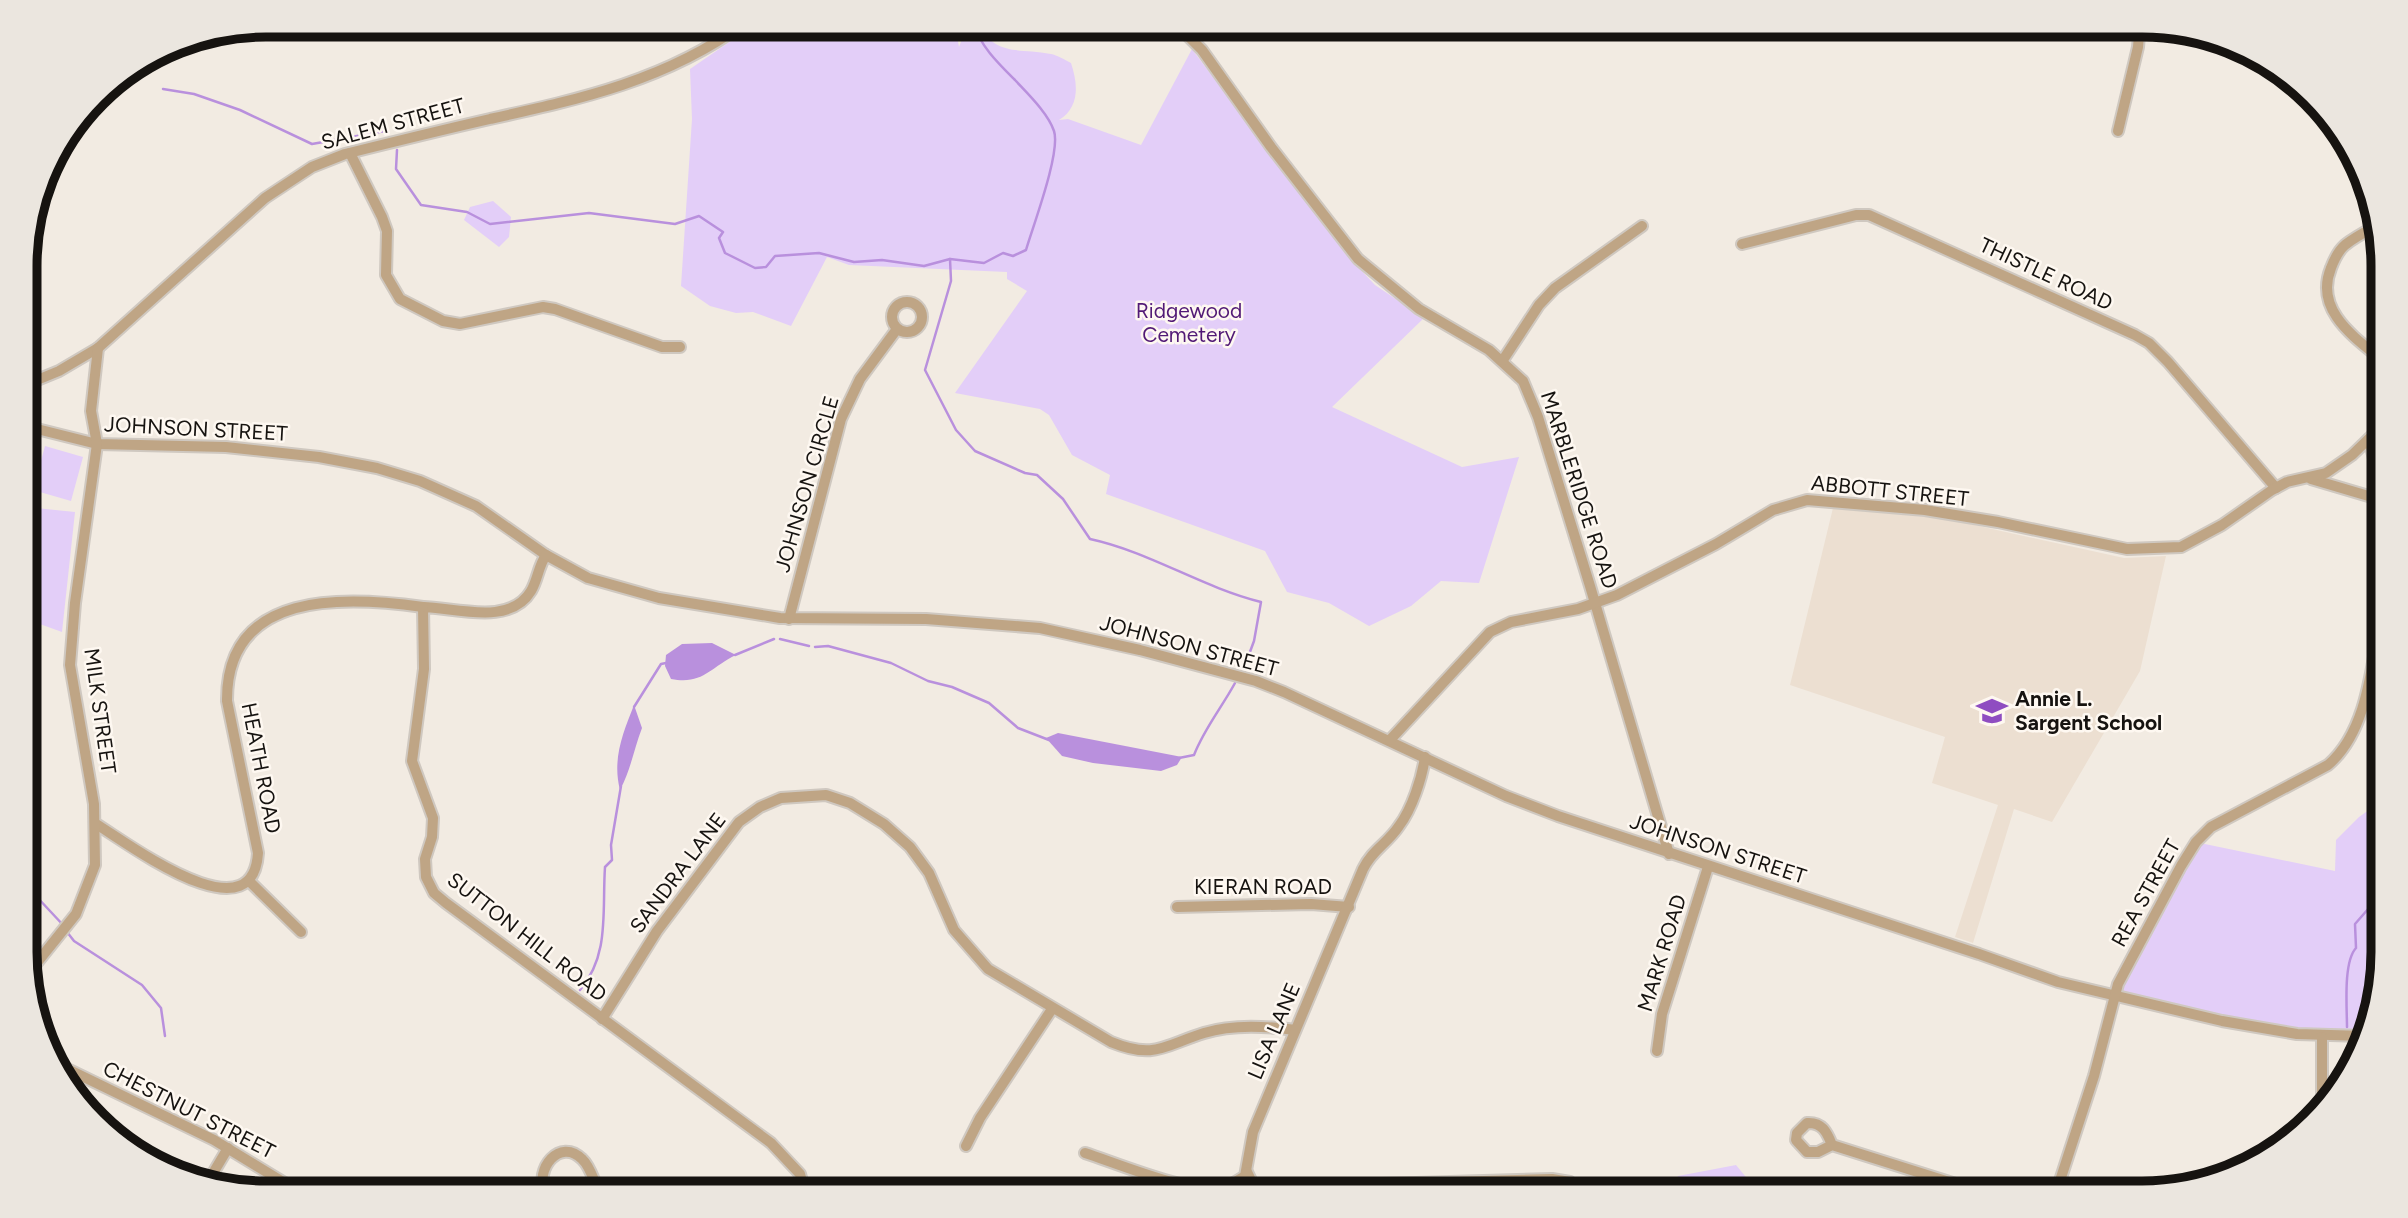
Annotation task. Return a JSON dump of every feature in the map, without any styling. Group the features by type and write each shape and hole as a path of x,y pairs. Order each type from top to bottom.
{"street":[{"name":"SALEM STREET","path":"37,380 59,371 98,348 265,198 312,167 350,153 580,98 654,76 711,48 726,37"},
{"name":"MARBLERIDGE ROAD","path":"1189,37 1202,50 1280,160 1358,259 1400,296 1503,360 1522,381 1530,395 1595,602 1669,854"},
{"path":"2118,131 2137,37"},
{"path":"350,153 387,231 386,275 400,299 443,321 460,324 543,307 555,309 662,347 680,346"},
{"name":"THISTLE ROAD","path":"1742,244 1856,215 1869,215 2135,335 2149,343 2168,362 2276,488"},
{"path":"1503,360 1539,305 1555,288 1643,226"},
{"path":"2368,232 2340,251 2328,275 2326,290 2335,316 2347,332 2371,351"},
{"name":"JOHNSON CIRCLE","path":"789,619 841,419 860,379 897,329"},
{"name":"MILK STREET","path":"38,962 66,929 92,876 96,824 70,665 73,615 97,444 91,411 98,348"},
{"name":"JOHNSON STREET","path":"37,429 97,444 226,447 319,457 377,468 420,481 476,506 546,555 588,578 624,590 687,604 789,619 926,619 1008,624 1048,630 1256,681 1538,809 1974,952 2044,978 2256,1028 2322,1037 2355,1036"},
{"path":"2369,439 2371,447"},
{"name":"ABBOTT STREET","path":"1390,740 1490,632 1511,622 1578,609 1595,602 1678,564 1773,510 1807,500 1925,510 1998,522 2099,545 2154,550 2181,547 2222,525 2276,488 2326,473 2369,439"},
{"path":"2307,478 2333,483 2371,496"},
{"path":"423,607 507,611 522,603 531,590 538,566 546,555"},
{"name":"HEATH ROAD","path":"249,881 255,872 258,853 227,701 227,681 236,655 266,621 294,607 312,603 361,601 423,607"},
{"name":"SUTTON HILL ROAD","path":"423,607 424,669 412,761 433,818 432,837 424,868 430,886 446,903 783,1152 800,1174 801,1181"},
{"name":"REA STREET","path":"2060,1181 2094,1076 2115,996 2180,866 2200,837 2221,820 2328,765 2349,742 2365,695 2371,664"},
{"name":"LISA LANE","path":"1247,1172 1248,1148 1253,1132 1370,855 1393,834 1404,819 1425,757"},
{"name":"SANDRA LANE","path":"602,1019 649,942 739,822 770,802 807,794 837,797 898,836 921,860 954,930 971,953 1000,979 1111,1042 1146,1051 1170,1048 1204,1033 1221,1030 1261,1027 1295,1030"},
{"path":"96,824 198,883 225,890 249,881 301,932"},
{"name":"MARK ROAD","path":"1657,1051 1662,1014 1709,867"},
{"name":"KIERAN ROAD","path":"1177,907 1311,904 1349,907"},
{"path":"965,1146 1052,1009"},
{"path":"2322,1037 2322,1093"},
{"name":"CHESTNUT STREET","path":"70,1071 228,1147 281,1181"},
{"path":"1832,1145 1946,1181"},
{"path":"212,1174 228,1147"},
{"path":"541,1181 546,1164 557,1154 568,1153 576,1154 585,1162 594,1181"},
{"path":"1085,1153 1176,1181"},
{"path":"1234,1181 1247,1172 1251,1181"},
{"path":"1467,1181 1552,1178 1566,1181"}],"shaded area":[{"name":"Annie L. Sargent School","path":"1833,508 1947,519 2124,558 2166,556 2140,671 2052,822 2014,809 1973,943 1955,937 1998,805 1932,783 1945,737 1790,685"},
{"path":"712,643 736,655 691,680 671,679 665,666 666,655 682,644"},
{"path":"634,705 642,728 620,790 618,757"},
{"path":"1058,733 1182,757 1177,765 1161,771 1093,763 1062,756 1046,738"}],"green space":[{"name":"Ridgewood Cemetery","path":"737,37 957,37 959,47 963,37 988,37 1002,47 1051,54 1071,63 1076,94 1071,109 1059,120 1068,119 1141,145 1192,49 1345,253 1375,285 1424,318 1332,407 1462,467 1519,457 1479,583 1441,581 1411,606 1369,626 1329,603 1287,592 1265,551 1106,494 1110,475 1072,455 1049,415 1040,409 955,393 1027,291 1007,279 1007,272 849,265 827,257 791,326 753,312 736,313 710,306 681,286 692,119 690,69"},
{"path":"493,201 511,217 509,237 499,247 464,220 470,207"},
{"path":"45,446 83,457 71,501 37,491 37,475"},
{"path":"37,508 75,512 62,632 37,623"},
{"path":"2371,808 2371,952 2369,982 2357,1030 2306,1030 2247,1021 2122,991 2121,987 2200,843 2335,871 2336,840"},
{"path":"1736,1165 1749,1181 1676,1181 1678,1176"}],"waterway":[{"path":"397,150 396,169 421,205 467,212 490,224 589,213 675,224 699,216 723,232 719,238 725,253 755,268 766,267 775,256 819,253 854,262 882,260 924,266 950,259 984,263 1003,253 1013,256 1026,250 1050,172 1055,141 1054,131 1047,117 991,54 980,37"},
{"path":"163,89 194,94 240,110 312,144 385,131"},
{"path":"950,259 951,281 925,370 956,430 975,451 1025,473 1037,475 1063,499 1090,539 1134,552 1217,588 1261,602 1254,641 1244,668"},
{"path":"735,655 774,639"},
{"path":"780,639 809,646"},
{"path":"815,647 828,646 891,663 928,681 952,687 989,703 1018,728 1049,740"},
{"path":"634,707 661,664 666,663"},
{"path":"1179,758 1194,755 1235,683"},
{"path":"580,990 590,976 600,947 605,867 612,860 611,845 621,786"},
{"path":"37,897 64,926"},
{"path":"2347,1027 2347,974 2356,948 2355,924 2371,906"},
{"path":"67,932 74,941 142,985 161,1008 165,1036"},
{"path":"2347,1049 2347,1056"}],"place":[{"name":"Annie L. Sargent School","path":"1992,711"}]}
